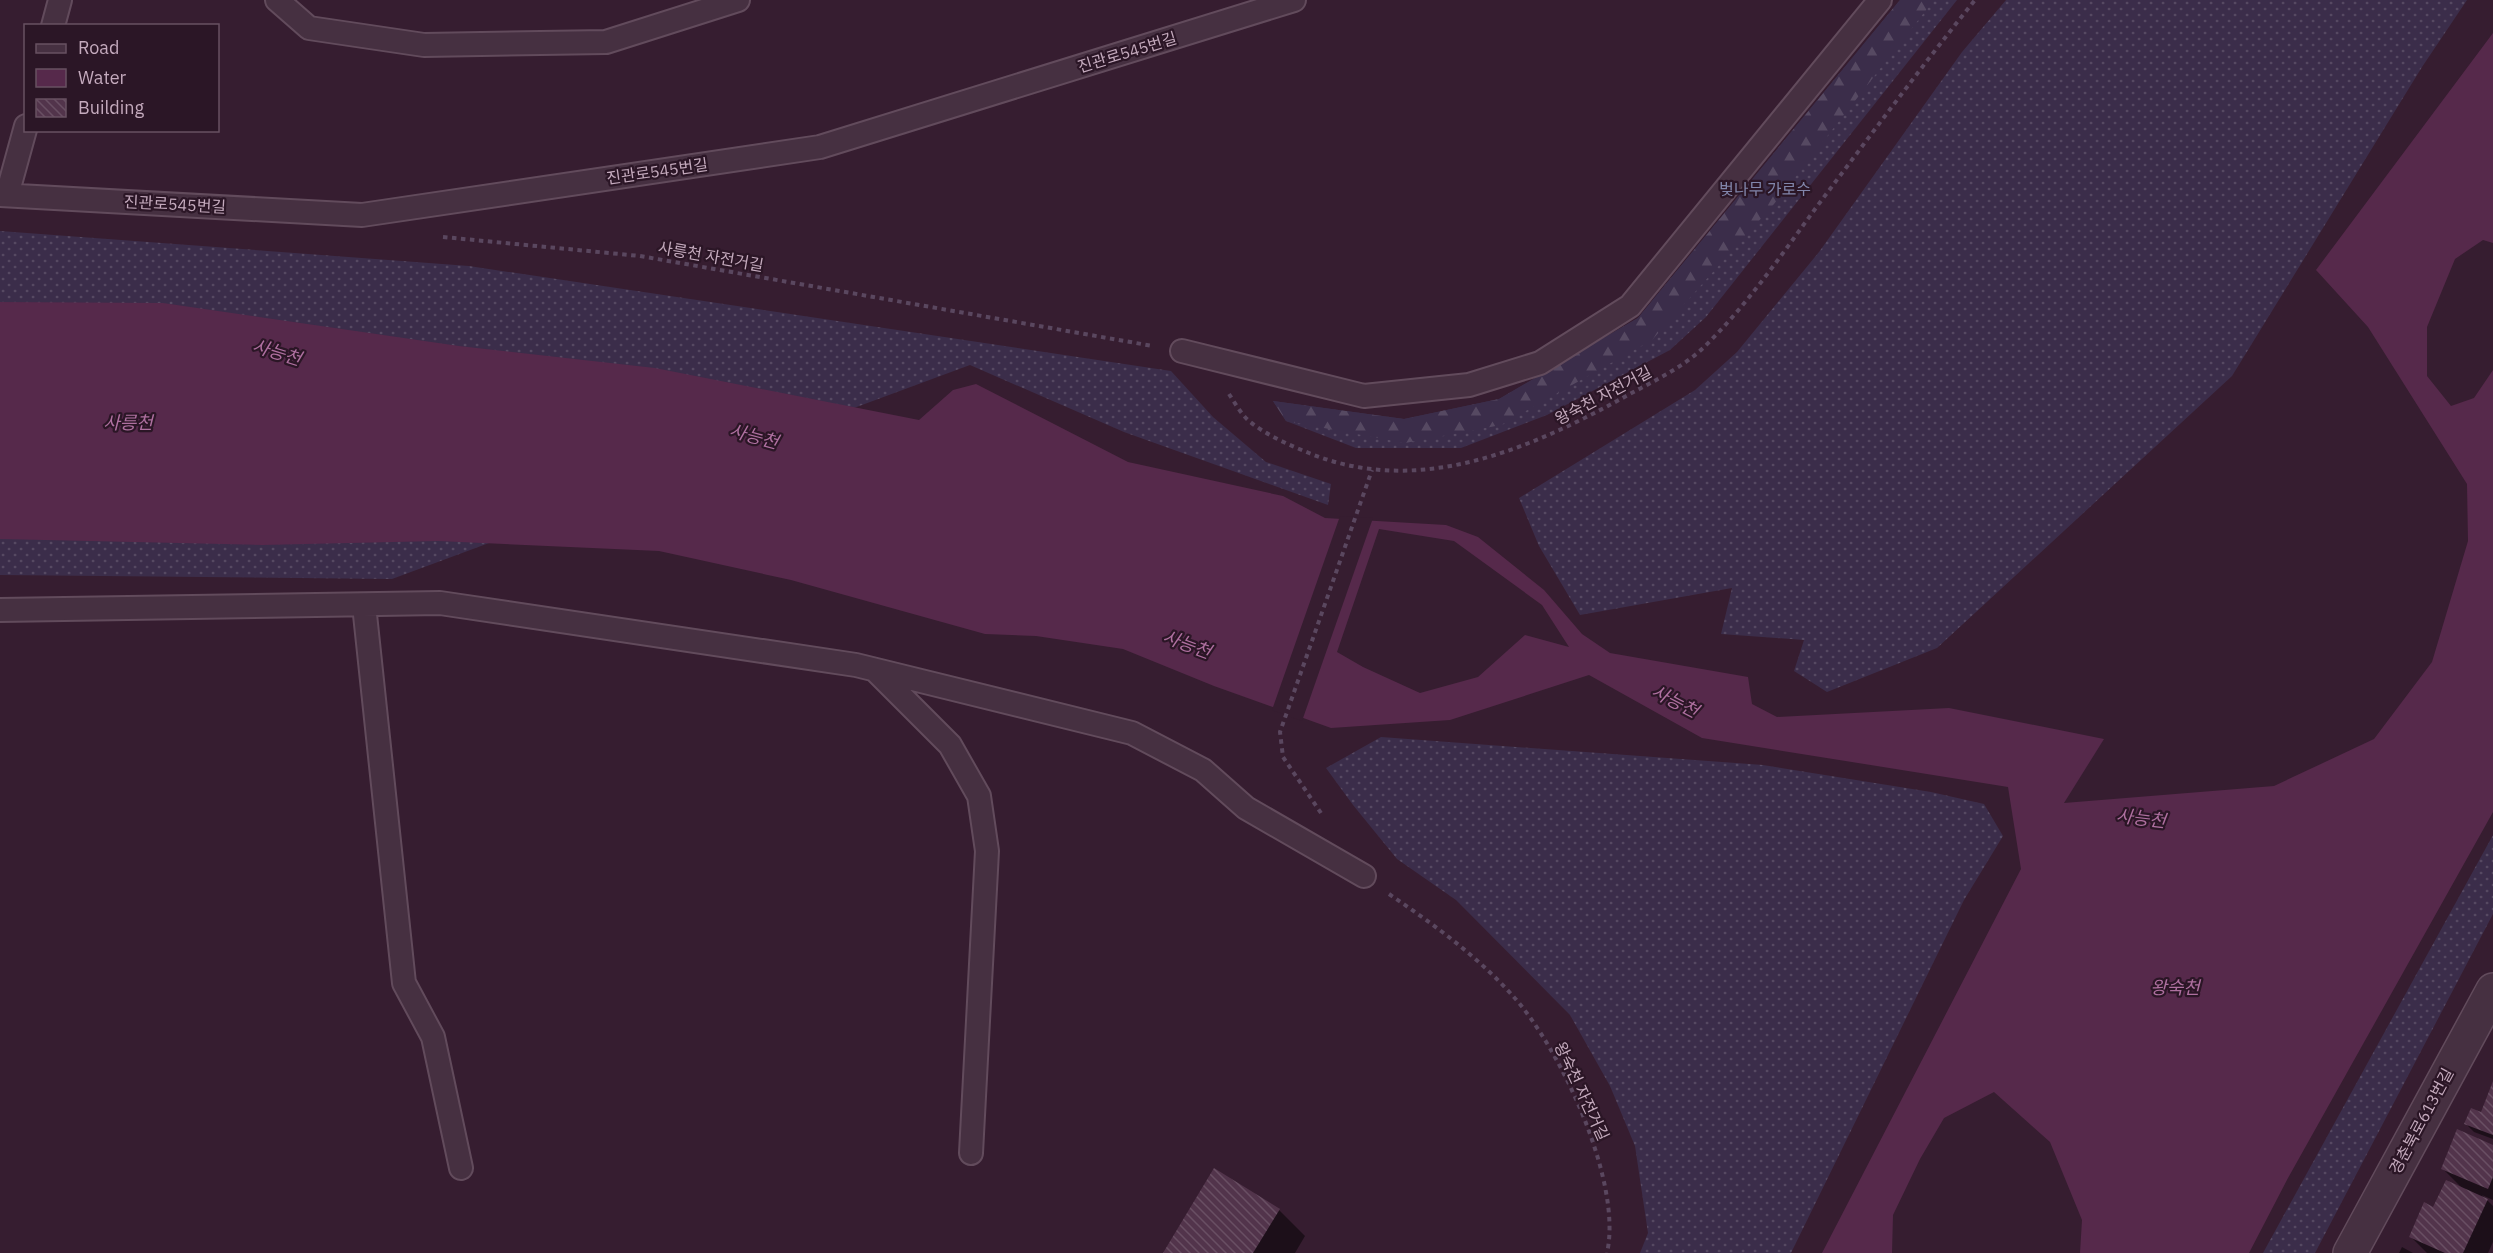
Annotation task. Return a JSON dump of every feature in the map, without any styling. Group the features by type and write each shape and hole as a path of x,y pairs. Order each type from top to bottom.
{"street":[{"name":"경춘북로613번길","path":"2350,1253 2493,990"}],"lane":[{"path":"54,24 60,0"},
{"path":"277,0 309,28 424,45 606,42 738,0"},
{"name":"진관로545번길","path":"3,195 362,215 820,147 1294,0"},
{"path":"1182,351 1365,396 1469,385 1540,363 1630,306 1880,0"},
{"path":"3,195 24,132"},
{"path":"0,610 440,603 844,663 1132,733 1203,770 1246,808 1364,876"},
{"path":"364,605 404,983 433,1037 460,1168"},
{"path":"874,669 950,746 979,796 987,851 971,1153"}],"path":[{"name":"왕숙천 자전거길","path":"1372,470 1445,468 1551,436 1673,370 1701,349 1765,277 1916,74 1975,0"},
{"name":"사릉천 자전거길","path":"437,236 640,256 1182,351"},
{"path":"1222,385 1249,421 1288,445 1323,459 1372,470 1280,732 1283,757"},
{"name":"왕숙천 자전거길","path":"1364,876 1463,947 1514,996 1543,1037 1578,1104 1598,1156 1609,1218 1610,1240 1607,1253"}],"green space":[{"name":"벚나무 가로수","path":"1900,0 1957,0 1706,317 1670,350 1547,415 1461,448 1356,448 1286,421 1273,401 1404,419 1499,399 1638,318"},
{"name":"벚나무 가로수","path":"1900,0 1934,0 1774,204 1652,340 1501,425 1405,443 1286,421 1273,401 1404,419 1499,399 1638,318"},
{"path":"2006,0 2467,0 2422,67 2232,376 1937,648 1827,692 1794,671 1804,640 1721,634 1732,588 1580,615 1539,546 1519,498 1695,390 1737,352 1819,252 1962,52"},
{"path":"0,231 469,266 1171,371 1213,417 1266,462 1331,484 1328,505 1124,432 970,365 392,579 0,575"},
{"path":"1381,737 1763,765 1931,792 1984,804 2003,836 1964,900 1791,1253 1640,1253 1648,1233 1635,1146 1610,1086 1570,1015 1456,900 1397,859 1326,768"},
{"path":"2493,835 2493,914 2315,1253 2263,1253"}],"water":[{"path":"2493,33 2493,243 2483,240 2455,259 2427,327 2427,376 2451,406 2474,398 2493,370 2493,812 2288,1178 2249,1253 2080,1253 2082,1220 2050,1142 1994,1092 1944,1118 1920,1159 1893,1215 1892,1253 1822,1253 2021,869 2008,787 1702,738 1589,675 1450,720 1331,728 1214,686 1123,649 1036,636 985,634 791,580 659,551 438,541 262,545 0,539 0,302 163,303 459,346 655,368 919,420 953,390 976,384 1128,462 1283,496 1325,518 1446,525 1478,537 1544,590 1582,634 1610,653 1748,677 1752,704 1777,717 1949,708 2104,739 2064,803 2274,786 2374,739 2432,662 2468,541 2467,484 2368,327 2316,270","holes":["1379,529 1454,541 1542,605 1569,647 1525,635 1478,677 1420,693 1363,667 1337,652"]}],"pier":[{"path":"1340,516 1373,518 1302,721 1272,710"}],"building":[{"path":"2493,1081 2493,1135 2464,1124 2471,1108 2481,1112"},
{"path":"2457,1129 2493,1145 2493,1177 2488,1189 2441,1169"},
{"path":"1214,1168 1280,1209 1253,1253 1163,1253"},
{"path":"2446,1180 2488,1199 2463,1253 2445,1253 2409,1237 2424,1202 2433,1207"}],"water label":[{"name":"사능천","path":"277,352"},
{"name":"사릉천","path":"128,422"},
{"name":"사능천","path":"754,436"},
{"name":"사능천","path":"1187,644"},
{"name":"사능천","path":"1675,701"},
{"name":"사능천","path":"2141,818"},
{"name":"왕숙천","path":"2175,987"}]}
